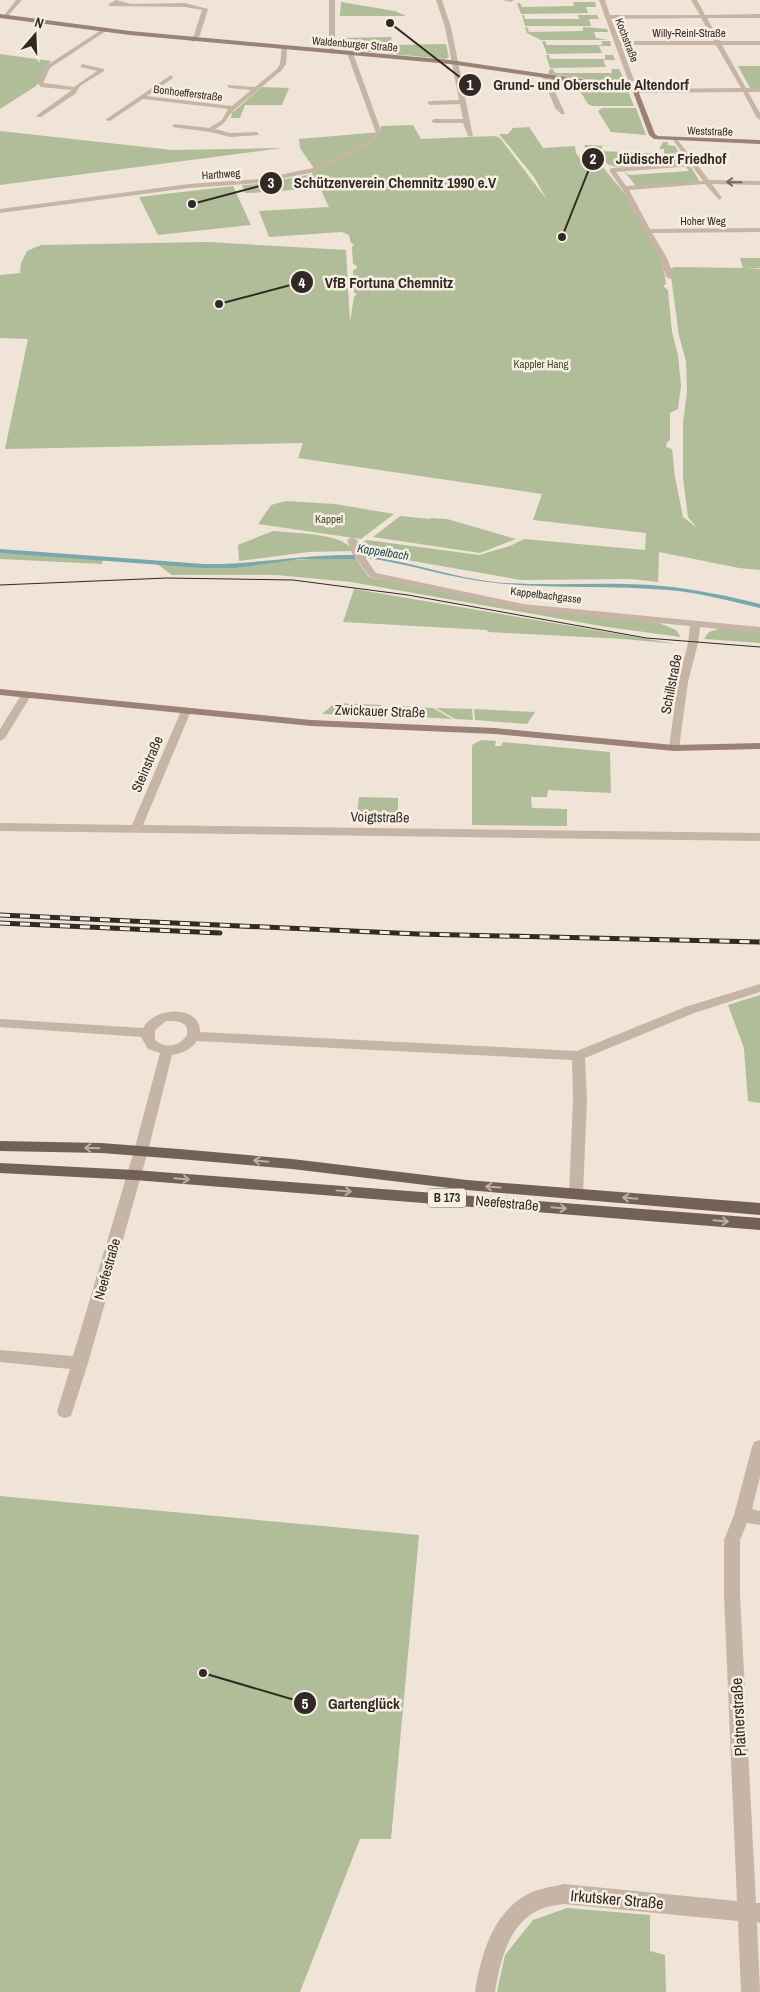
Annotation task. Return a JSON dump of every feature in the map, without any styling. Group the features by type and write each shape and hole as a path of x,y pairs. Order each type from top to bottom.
{"main road":[{"name":"Neefestraße","path":"0,1146 141,1151 292,1164 467,1185 760,1210"},
{"name":"Neefestraße","path":"0,1168 134,1175 760,1224"}],"street":[{"path":"2,17 18,0"},
{"path":"332,0 332,52"},
{"path":"438,0 448,27 456,62 465,120 471,136"},
{"path":"505,0 511,0"},
{"name":"Kochstraße","path":"602,0 632,80 631,87 652,135 659,139"},
{"path":"694,0 760,118"},
{"path":"129,5 190,6 205,9 198,35 193,40"},
{"path":"607,17 760,16"},
{"name":"Waldenburger Straße","path":"2,17 103,31 193,40 456,62 631,87"},
{"path":"75,89 43,86 40,83 48,67 103,31"},
{"name":"Willy-Reinl-Straße","path":"619,43 760,43"},
{"name":"Bonhoefferstraße","path":"210,130 225,121 227,114 233,108 279,70 283,64 284,48"},
{"name":"Harthweg","path":"0,210 189,186 260,181 315,170 368,143 379,133 350,53"},
{"path":"39,116 102,70 82,66"},
{"name":"Bonhoefferstraße","path":"108,120 171,76"},
{"path":"545,76 558,108 563,113"},
{"name":"Bonhoefferstraße","path":"229,86 256,89"},
{"path":"631,87 760,90"},
{"name":"Bonhoefferstraße","path":"141,97 233,108"},
{"path":"430,103 463,102"},
{"path":"434,121 465,120"},
{"path":"174,126 210,130 230,135 257,134"},
{"name":"Weststraße","path":"659,139 760,142"},
{"path":"676,140 719,198"},
{"path":"670,277 664,258 612,170 694,164"},
{"path":"624,188 709,182 760,182"},
{"name":"Hoher Weg","path":"647,231 760,230"},
{"name":"Kappelbachgasse","path":"352,540 357,553 373,575 523,606 695,625 760,630"},
{"name":"Schillstraße","path":"674,748 683,682 693,643 695,625"},
{"name":"Zwickauer Straße","path":"0,692 311,723 495,731 674,748 760,746"},
{"path":"0,738 28,694"},
{"name":"Steinstraße","path":"136,829 186,711"},
{"name":"Voigtstraße","path":"0,828 760,837"},
{"path":"195,1036 578,1056 648,1025 713,1000 760,988"},
{"path":"176,1016 192,1022 196,1029 195,1036 185,1046 167,1050 154,1046 147,1038 147,1032 156,1020 176,1016"},
{"path":"0,1024 147,1032"},
{"name":"Neefestraße","path":"65,1411 141,1151 167,1050"},
{"path":"576,1194 580,1100 578,1056"},
{"path":"0,1356 80,1363"},
{"name":"Platnerstraße","path":"751,1992 754,1912 732,1595 732,1540 742,1515 760,1447"},
{"path":"742,1515 760,1518"},
{"name":"Irkutsker Straße","path":"485,1992 495,1949 509,1921 537,1900 564,1894 754,1912"}],"green space":[{"path":"341,2 395,11 406,16 340,16"},
{"path":"573,2 595,2 596,7 586,7 588,13 521,14 517,3 520,3 522,7 574,6"},
{"path":"522,15 524,15 525,19 579,19 578,15 597,15 599,19 589,19 591,26 525,26"},
{"path":"525,27 527,27 529,32 583,31 583,27 607,29 608,32 594,32 596,38 608,40 541,40 527,33"},
{"path":"391,37 392,45 446,44 449,57 445,59 339,49 339,38"},
{"path":"542,41 545,41 547,45 602,45 602,41 610,41 611,46 599,46 602,53 547,54"},
{"path":"0,54 51,61 36,86 0,109"},
{"path":"546,55 549,55 550,59 605,59 605,55 613,55 615,60 603,60 606,67 550,68"},
{"path":"738,66 760,66 760,88 750,88"},
{"path":"550,69 553,69 555,73 612,73 611,69 619,69 623,77 620,80 593,80 548,74"},
{"path":"548,78 622,88 628,91 634,106 592,106 588,104 580,91 575,91 574,87 564,88 562,84 549,84"},
{"path":"262,87 289,88 282,105 245,105 240,118 231,118 232,113"},
{"path":"602,108 636,108 646,135 611,132 598,111"},
{"name":"Kappler Hang","path":"413,125 421,139 495,136 500,138 547,200 534,177 499,134 508,134 513,128 529,127 543,148 575,146 576,153 584,164 601,165 630,200 645,231 662,258 666,284 663,286 668,290 672,332 678,355 681,386 678,409 670,413 670,440 667,442 666,447 672,449 675,477 683,517 697,528 688,517 683,478 683,423 687,391 686,361 679,336 670,269 674,267 743,268 740,258 760,258 760,268 746,268 760,269 760,570 739,568 659,552 658,582 631,579 521,580 361,552 360,544 367,540 479,555 510,546 524,539 645,550 646,533 533,520 542,494 298,458 303,443 5,449 28,339 0,338 0,275 20,273 21,263 27,251 41,245 208,242 346,250 350,322 354,297 357,294 354,293 353,270 357,266 353,264 352,247 354,244 351,243 349,235 342,232 269,237 259,211 329,207 320,188 245,193 242,185 259,184 312,174 313,167 300,148 299,139 381,132 381,126"},
{"path":"0,131 172,150 283,148 0,185"},
{"path":"663,142 668,142 667,145 675,146 685,162 617,167 607,164 602,154 589,153 588,151 597,152 597,148 584,147 585,145 611,146 602,146 601,151 664,154 664,149 659,149"},
{"path":"685,166 691,167 700,182 636,186 623,170 629,175 689,171"},
{"path":"233,186 251,225 158,235 139,197"},
{"name":"Kappel","path":"286,501 335,504 394,514 361,539 258,524 271,505"},
{"name":"Kappel","path":"400,516 447,519 516,539 480,553 373,537"},
{"path":"273,531 330,537 348,545 352,551 309,552 239,561 238,545"},
{"path":"0,553 103,559 102,564 0,559"},
{"path":"356,559 369,577 535,610 659,623 676,630 681,637 607,627 351,582 276,575 172,575 157,564 237,568 287,560"},
{"path":"354,589 677,644 624,639 343,622"},
{"path":"722,628 760,632 760,643 704,639 709,632"},
{"path":"335,703 381,705 379,716 322,714"},
{"path":"400,706 433,708 452,719 399,716"},
{"path":"436,708 472,709 473,720 455,719"},
{"path":"474,709 535,712 527,724 475,720"},
{"path":"481,740 496,741 495,746 501,746 503,742 610,752 611,793 548,790 547,797 531,797 532,808 567,809 567,826 472,825 472,745"},
{"path":"359,797 398,798 398,823 356,823"},
{"path":"760,995 760,1103 748,1101 744,1048 728,1005"},
{"path":"0,1496 419,1535 391,1839 360,1839 300,1992 0,1992"},
{"path":"567,1908 650,1915 650,1951 665,1955 666,1992 497,1992 505,1955 533,1920"}],"water":[{"path":"0,549 204,564 241,563 335,555 354,555 356,559 300,559 237,568 202,568 0,553"},
{"path":"363,556 396,561 494,582 674,587 748,601 760,604 760,608 679,591 517,585 479,581 398,563 365,558"}],"tram line":[{"path":"0,585 167,578 293,580 408,595 646,638 760,647"}],"railway":[{"path":"0,915 418,934 760,942"},
{"path":"0,923 220,933"}],"place":[{"name":"Grund- und Oberschule Altendorf","path":"390,23"},
{"name":"Schützenverein Chemnitz 1990 e.V","path":"192,204"},
{"name":"Jüdischer Friedhof","path":"562,237"},
{"name":"VfB Fortuna Chemnitz","path":"219,304"},
{"name":"Gartenglück","path":"203,1673"}],"water label":[{"name":"Kappelbach","path":"383,552"}]}
